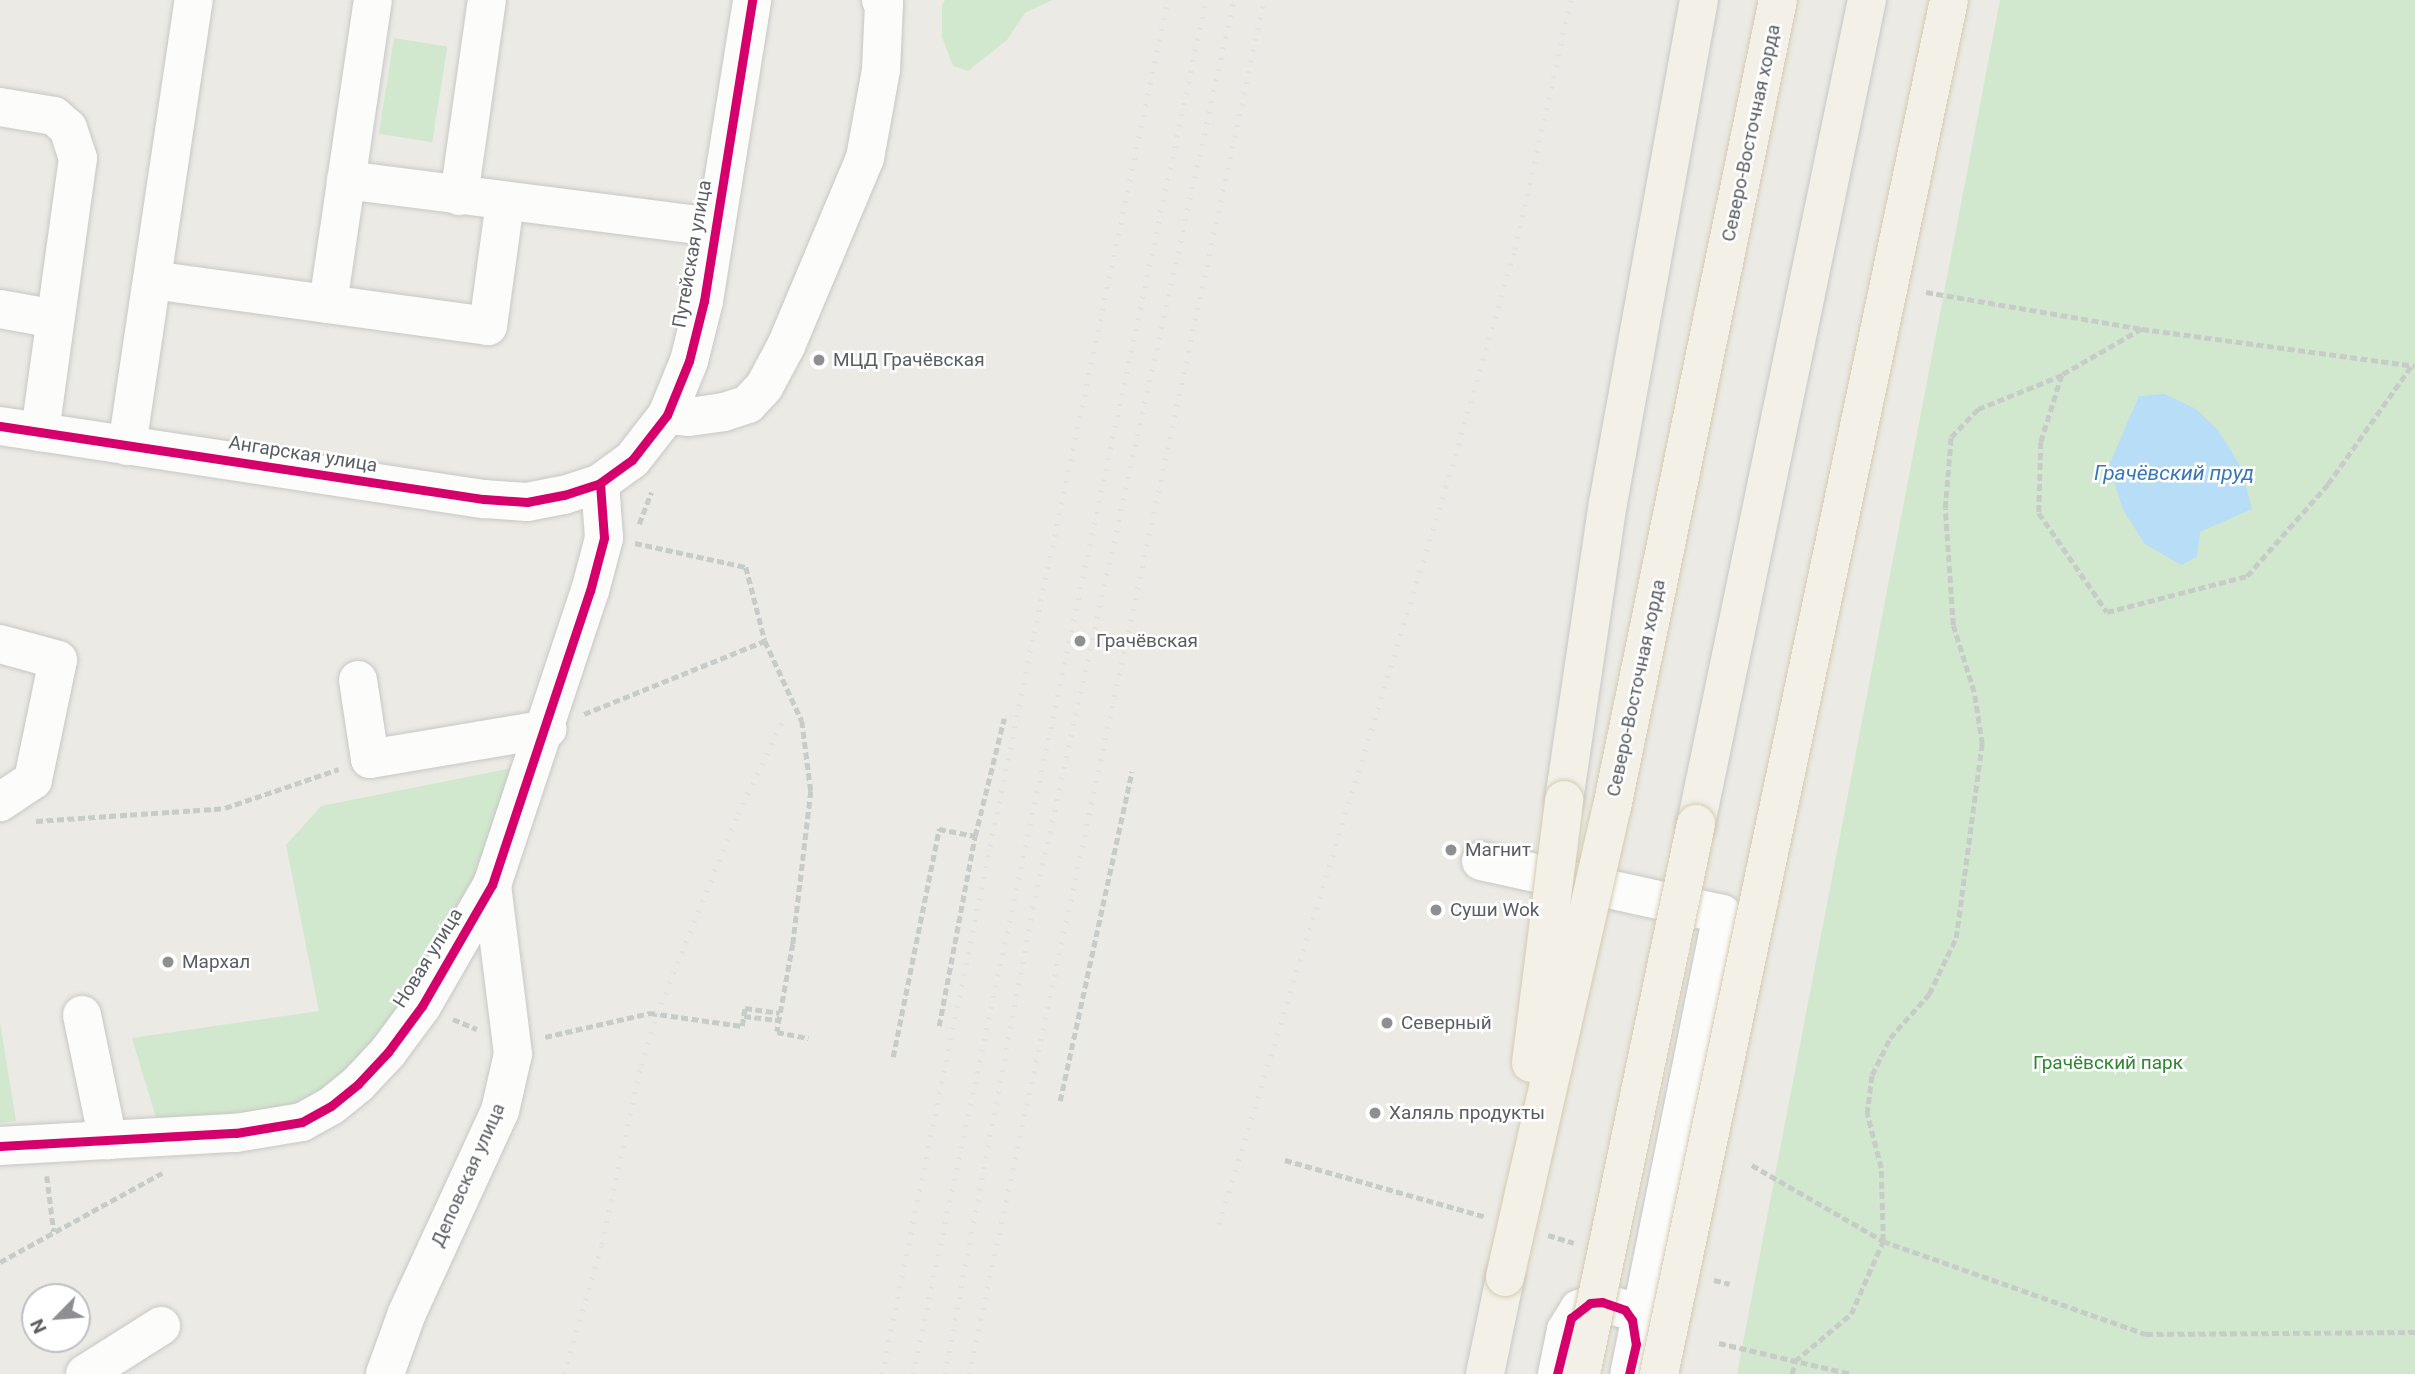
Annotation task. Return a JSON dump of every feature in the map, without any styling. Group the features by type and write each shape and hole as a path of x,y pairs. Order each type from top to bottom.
{"main road":[{"path":"1505,1277 1564,800 1606,517 1699,0"},
{"name":"Северо-Восточная хорда","path":"1485,1374 1612,807 1778,0"},
{"path":"1659,1374 1949,0"},
{"path":"1581,1374 1867,1"}],"street":[{"path":"127,446 194,0"},
{"path":"328,304 373,0"},
{"path":"459,196 487,0"},
{"name":"Путейская улица","path":"600,483 632,460 667,415 689,361 705,301 752,0"},
{"path":"667,415 689,418 724,412 748,404 764,387 786,346 865,158 881,70 884,4 881,0"},
{"path":"0,107 54,116 68,128 75,142 78,158 40,432"},
{"path":"346,180 715,228"},
{"path":"152,280 488,326 505,202"},
{"path":"0,309 55,319"},
{"name":"Ангарская улица","path":"0,426 484,499 527,502 564,495 600,483"},
{"name":"Новая улица","path":"0,1146 236,1133 302,1122 331,1106 358,1084 388,1052 422,1006 492,885 547,729 604,538 600,483"},
{"path":"0,644 58,660 33,780 13,812"},
{"path":"358,680 370,759 547,729"},
{"path":"1481,862 1722,914 1633,1359"},
{"name":"Деповская улица","path":"385,1374 407,1313 500,1111 513,1054 492,885"},
{"path":"82,1015 108,1140"},
{"path":"1557,1374 1571,1318 1590,1303 1614,1304 1625,1310 1637,1331 1633,1359"},
{"path":"86,1374 161,1326"}],"path":[{"path":"1926,292 2142,329 2413,365 2328,484 2247,576 2107,612 2039,513 2041,442 2062,375"},
{"path":"1792,1374 1795,1361 1851,1314 1883,1241 1881,1168 1867,1114 1872,1075 1890,1038 1929,994 1956,938 1982,744 1974,692 1953,625 1945,508 1951,438 1978,410 2062,375 2142,329"},
{"path":"651,492 632,543 746,567 765,641 802,721 811,791 793,943 777,1032 808,1038"},
{"path":"547,729 765,641"},
{"path":"939,1026 975,836 1003,719"},
{"path":"13,812 225,808 370,759"},
{"path":"1060,1101 1132,772"},
{"path":"893,1058 939,829 975,836"},
{"path":"422,1006 512,1044 650,1013 742,1026 745,1008 780,1013"},
{"path":"744,1016 779,1020"},
{"path":"43,1144 54,1232"},
{"path":"1285,1160 1496,1220"},
{"path":"1752,1165 1883,1241 2146,1334 2415,1332"},
{"path":"0,1262 163,1173"},
{"path":"1535,1231 1586,1246"},
{"path":"1719,1343 1851,1374"}],"green space":[{"path":"945,0 1052,0 1025,13 1007,40 968,71 953,66 942,37 942,5"},
{"name":"Грачёвский парк","path":"2000,0 2415,0 2415,1374 1737,1374"},
{"path":"394,38 447,46 432,142 379,134"},
{"path":"517,767 467,903 404,1017 298,1114 160,1131 132,1038 319,1011 286,845 321,806"},
{"path":"0,1022 16,1121 0,1123"}],"water":[{"name":"Грачёвский пруд","path":"2165,394 2196,409 2218,430 2241,467 2252,509 2200,532 2197,557 2181,565 2145,544 2123,510 2109,465 2139,396"}],"railway":[{"path":"882,1374 1034,633 1168,0"},
{"path":"913,1374 1206,0"},
{"path":"945,1374 1033,908 1234,0"},
{"path":"969,1374 1264,0"},
{"path":"1219,1224 1446,487 1515,249 1571,0"},
{"path":"564,1374 602,1244 641,1065 657,1014 738,814 783,720"}],"cycle path":[{"path":"0,426 484,499 527,502 564,495 600,483 632,460 667,415 689,361 704,301 752,0"},
{"path":"0,1146 236,1133 302,1122 331,1106 358,1084 388,1052 422,1006 492,885 590,591 604,538 600,483"},
{"path":"1557,1374 1571,1318 1590,1303 1602,1302 1625,1310 1632,1320 1636,1344 1629,1374"}],"place":[{"name":"МЦД Грачёвская","path":"819,360"},
{"name":"Грачёвская","path":"1080,641"},
{"name":"Магнит","path":"1451,850"},
{"name":"Суши Wok","path":"1436,910"},
{"name":"Мархал","path":"168,962"},
{"name":"Северный","path":"1387,1023"},
{"name":"Халяль продукты","path":"1375,1113"}]}
